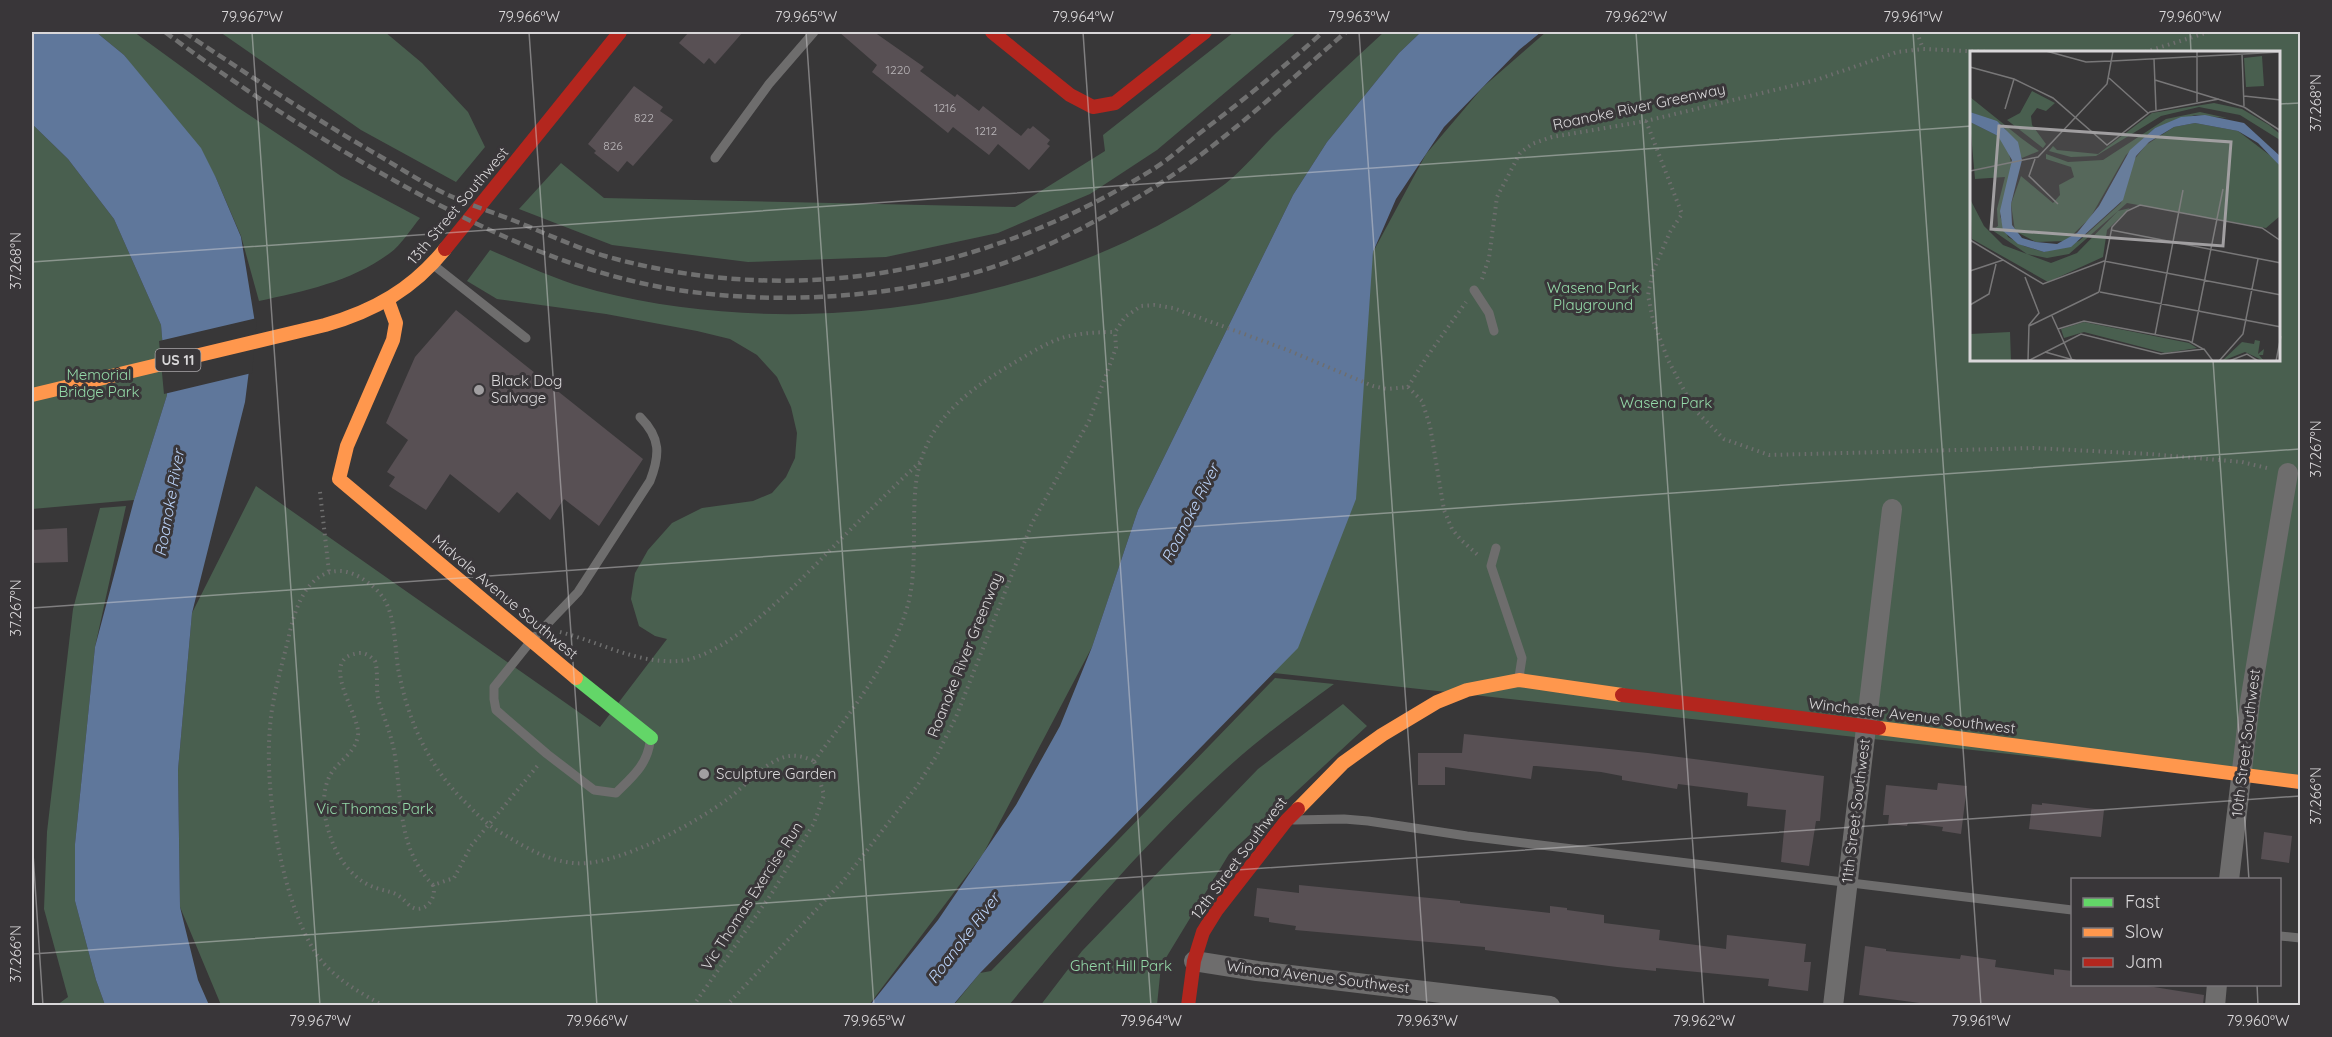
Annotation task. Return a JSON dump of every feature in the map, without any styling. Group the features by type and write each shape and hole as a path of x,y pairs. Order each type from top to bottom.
{"street":[{"name":"13th Street Southwest","path":"388,301 416,281 437,259 620,32"},
{"path":"992,32 1070,95 1093,107 1115,103 1205,32"},
{"name":"US 11","path":"32,395 324,325 356,316 388,301"},
{"name":"Midvale Avenue Southwest","path":"388,301 396,323 393,340 347,446 339,479 531,641 651,738"},
{"name":"10th Street Southwest","path":"2229,878 2250,702 2288,473"},
{"name":"11th Street Southwest","path":"1833,1005 1892,509"},
{"name":"Winchester Avenue Southwest","path":"1519,680 2301,782"},
{"name":"12th Street Southwest","path":"1188,1005 1194,961 1203,932 1216,911 1286,821 1343,763 1382,735 1437,702 1467,690 1519,680"},
{"name":"Winona Avenue Southwest","path":"1194,961 1257,971 1550,1005"},
{"path":"2215,1005 2217,986"}],"lane":[{"path":"715,158 769,84 814,32"},
{"path":"437,259 526,338"},
{"path":"1474,290 1489,313 1494,331"},
{"path":"640,417 650,427 656,438 656,466 650,481 579,592 531,641 494,687 494,699 496,710 547,754 594,790 616,793 634,775 648,756 651,738"},
{"path":"1496,548 1491,566 1522,658 1519,680"},
{"path":"1286,821 1344,819 1368,821 1467,836 2071,910"},
{"path":"2281,936 2301,938"}],"path":[{"path":"1917,32 1923,49"},
{"path":"2148,51 2209,32"},
{"name":"Roanoke River Greenway","path":"1408,387 1481,280 1489,258 1497,196 1520,153 1532,144 1552,136 1646,121 1816,80 1897,52 1923,49 1970,51"},
{"path":"1646,121 1682,214 1670,232 1653,271 1648,295 1653,320 1668,360 1694,409 1724,439 1769,455 2034,448 2150,454 2242,462 2288,473"},
{"path":"531,641 548,633 559,632 646,658 682,661 699,657 745,628 783,598 921,460 933,433 947,413 965,394 1033,351 1063,337 1090,332 1115,332 1125,317 1141,306 1154,305 1173,308 1285,349 1373,386 1387,389 1408,387 1422,401 1425,409 1444,510 1452,529 1491,566"},
{"name":"Roanoke River Greenway","path":"726,1005 843,881 917,786 937,755 956,717 1032,523 1089,421 1116,348 1115,332"},
{"name":"Vic Thomas Exercise Run","path":"693,1005 772,893 814,823 824,795 814,761 875,673 896,636 905,614 912,579 916,481 921,460"},
{"path":"328,572 312,581 294,612 270,723 268,753 270,798 290,890 301,923 315,952 334,974 360,993 384,1005"},
{"path":"357,653 364,653 375,661 379,702 387,721 395,758 400,809 407,843 416,864 433,885 434,895 430,904 420,909 414,908 398,894 361,881 343,863 331,838 324,803 327,782 353,748 358,733 354,715 342,687 340,668 344,661 357,653"},
{"path":"433,885 448,882 454,878 471,846 547,754"}],"green space":[{"path":"96,32 134,32 237,107 341,176 420,218 394,250 375,263 327,284 259,301 241,236 216,178 124,55"},
{"path":"220,32 385,32 422,63 468,112 485,147 456,182 361,130"},
{"path":"1234,32 1297,32 1157,150 1090,194 998,233 886,257 748,262 612,245 519,209 561,163 604,198 1015,207 1105,151 1103,135"},
{"name":"Vic Thomas Park","path":"1384,32 1421,32 1399,53 1327,142 1293,195 1138,510 1092,647 983,854 869,1005 221,1005 180,907 178,770 192,613 256,486 600,727 667,639 655,636 639,626 631,599 635,573 648,550 672,523 702,508 753,501 772,493 786,477 795,458 797,433 791,407 777,377 757,355 730,339 697,331 606,314 497,299 467,281 490,250 556,278 597,291 675,306 755,313 837,313 918,304 999,287 1076,263 1150,230 1218,189 1241,170 1275,134"},
{"name":"Wasena Park","path":"1546,32 2300,32 2300,786 1274,673 1332,561 1373,252 1426,154 1483,87"},
{"name":"Memorial Bridge Park","path":"32,124 68,159 114,219 161,325 167,395 134,500 32,509"},
{"path":"126,506 95,647 75,844 75,901 105,1005 57,1005 68,997 44,909 47,832 73,609 100,508"},
{"path":"1275,678 1334,684 1252,746 1196,796 1113,883 1009,1005 953,1006 980,973 991,971"},
{"name":"Ghent Hill Park","path":"1343,704 1367,726 1229,854 1161,966 1157,1005 1040,1006 1082,951 1258,769"}],"water":[{"name":"Roanoke River","path":"32,32 96,32 124,55 201,148 241,237 255,323 245,402 192,613 178,770 180,907 198,980 209,1005 105,1005 75,901 75,844 95,647 134,500 167,395 161,325 114,219 68,159 32,124"},
{"name":"Roanoke River","path":"1421,32 1541,32 1519,50 1444,127 1396,199 1373,252 1356,499 1298,648 980,973 953,1005 870,1005 938,920 1016,805 1060,726 1092,647 1138,510 1293,195 1327,142 1399,53"}],"pier":[{"path":"257,318 252,373 164,394 159,341"}],"building":[{"path":"689,32 743,32 715,64 709,58 704,64 679,43"},
{"path":"839,32 874,32 924,67 920,71 955,97 957,94 979,111 983,106 1021,136 1033,126 1050,140 1047,144 1050,146 1029,170 998,144 989,155 953,127 948,133 872,72 877,65"},
{"path":"634,86 663,107 660,111 673,120 633,166 627,161 618,172 594,153 596,151 588,144"},
{"name":"Black Dog Salvage","path":"456,310 643,459 599,526 564,499 550,520 517,492 499,513 450,474 426,510 389,486 395,477 387,472 408,440 386,423 415,357"},
{"path":"67,528 68,562 32,563 32,530"},
{"path":"1464,734 1648,753 1824,776 1820,821 1816,821 1809,866 1781,862 1786,810 1747,806 1748,793 1678,784 1677,789 1622,780 1622,776 1601,772 1536,766 1533,766 1531,779 1445,767 1445,785 1418,785 1418,753 1462,753"},
{"path":"1938,783 1967,786 1961,834 1942,831 1943,827 1908,823 1907,826 1888,824 1889,815 1883,815 1886,785 1937,790"},
{"path":"2042,803 2104,810 2101,837 2029,829 2032,804 2042,805"},
{"path":"2264,832 2292,836 2289,863 2261,859"},
{"path":"1299,885 1460,901 1460,903 1550,913 1550,906 1567,908 1567,910 1604,915 1604,923 1660,930 1659,940 1726,949 1727,935 1806,944 1804,962 1811,962 1808,991 1768,986 1769,979 1656,968 1656,971 1617,967 1485,950 1485,947 1295,930 1296,926 1269,922 1269,918 1254,916 1257,888 1299,893"},
{"path":"1865,946 1886,949 1886,951 1960,959 1961,955 1996,960 1995,967 2054,975 2054,969 2071,971 2071,986 2148,986 2204,995 2203,1005 1935,1005 1859,995"}],"railway":[{"path":"165,32 246,90 359,160 422,196 528,247 564,261 639,283 713,294 785,298 857,294 927,284 983,270 1046,246 1126,204 1185,167 1240,124 1346,32"},
{"path":"184,32 332,128 421,181 453,197 605,256 677,272 748,280 819,280 889,272 958,256 1025,234 1091,204 1155,168 1250,94 1323,32"}],"traffic: fast":[{"path":"576,678 651,738"}],"traffic: slow":[{"path":"32,395 325,325 360,313 406,287 420,276 445,249"},
{"path":"388,301 396,323 393,340 347,446 339,479 576,678"},
{"path":"1298,809 1343,763 1382,735 1437,702 1467,690 1519,680 1622,695"},
{"path":"1879,728 2300,782"}],"traffic: jam":[{"path":"445,249 620,32"},
{"path":"992,32 1070,95 1093,107 1115,103 1205,32"},
{"path":"1622,695 1879,728"},
{"path":"1188,1006 1194,961 1203,932 1216,911 1286,821 1298,809"}],"place":[{"name":"Black Dog Salvage","path":"479,390"},
{"name":"Sculpture Garden","path":"704,774"}],"park label":[{"name":"Wasena Park Playground","path":"1593,296"}]}
